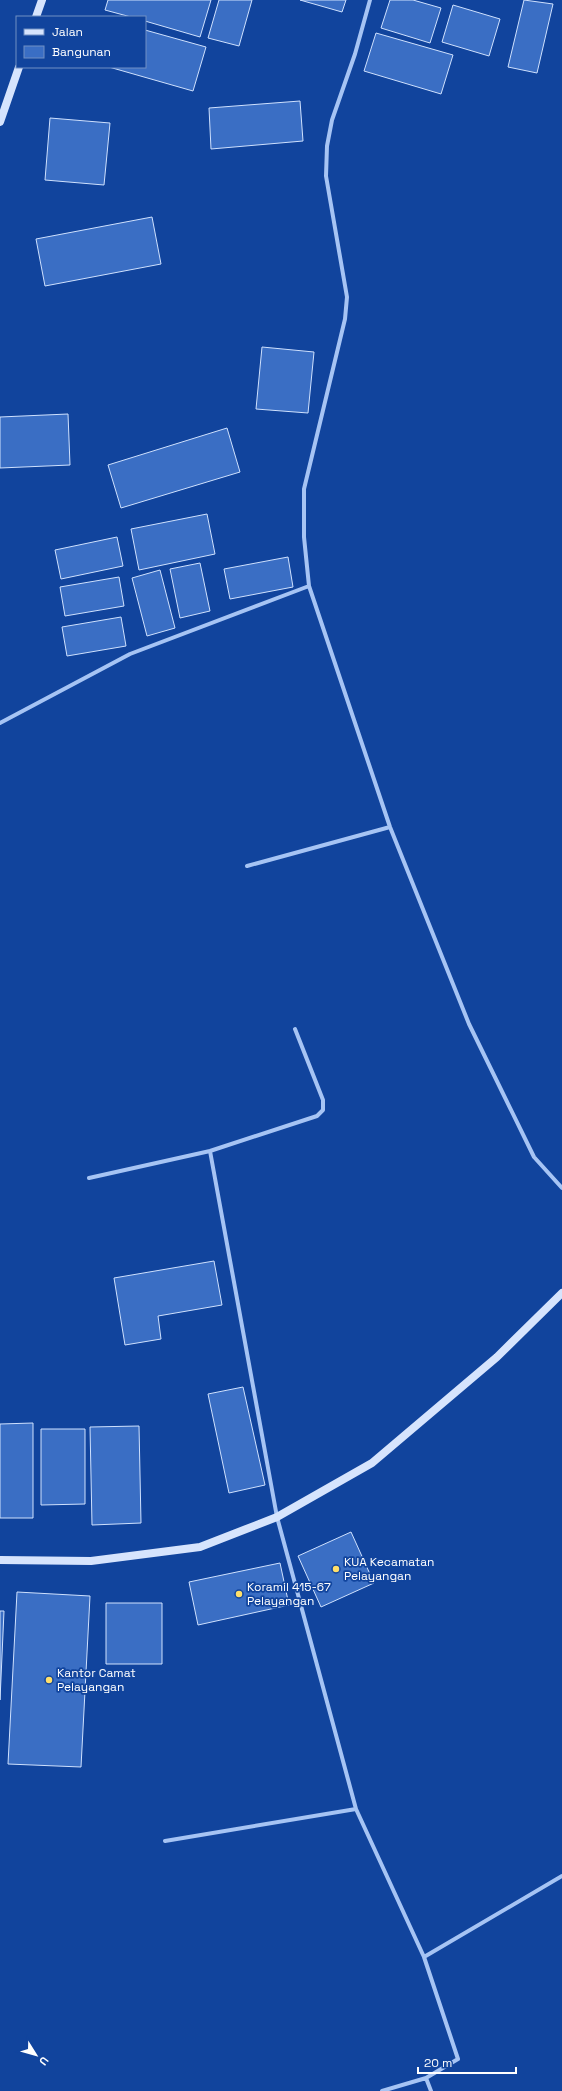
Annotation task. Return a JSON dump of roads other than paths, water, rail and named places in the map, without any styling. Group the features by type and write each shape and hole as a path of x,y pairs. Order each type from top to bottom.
{"main road":[{"path":"36,16 42,0"},
{"path":"0,122 19,68"},
{"path":"0,1560 91,1561 200,1547 277,1517 372,1463 497,1357 562,1293"}],"street":[{"path":"370,0 355,54 332,120 327,146 326,176 347,297 345,319 304,489 304,537 309,586 390,827 469,1024 534,1157 562,1188"},
{"path":"0,722 130,654 309,586"},
{"path":"247,866 390,827"},
{"path":"89,1178 210,1151 317,1116 322,1110 323,1100 295,1029"},
{"path":"210,1151 277,1517 356,1809 424,1957 458,2058 426,2078 382,2091"},
{"path":"165,1841 356,1809"},
{"path":"424,1957 562,1876"},
{"path":"426,2078 431,2091"}],"place":[{"name":"KUA Kecamatan Pelayangan","path":"336,1569"},
{"name":"Koramil 415-67 Pelayangan","path":"239,1594"},
{"name":"Kantor Camat Pelayangan","path":"49,1680"}]}
